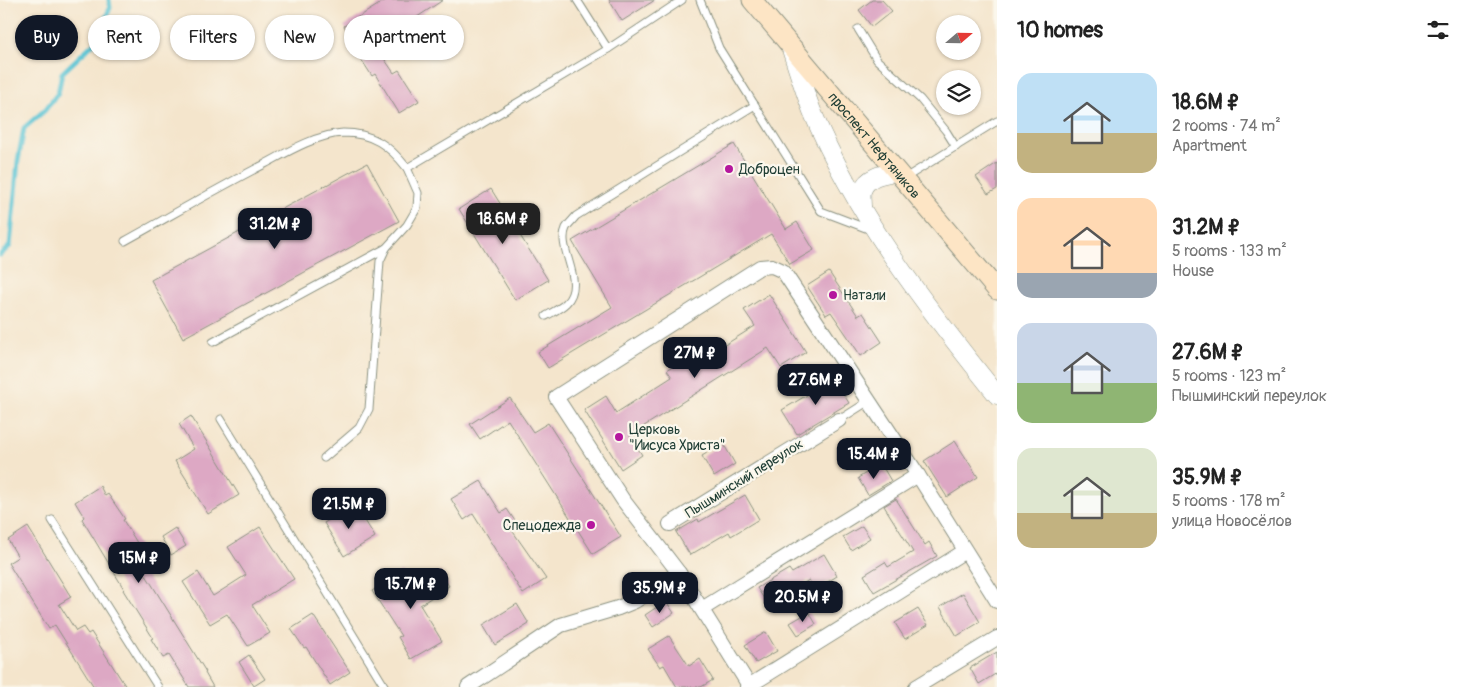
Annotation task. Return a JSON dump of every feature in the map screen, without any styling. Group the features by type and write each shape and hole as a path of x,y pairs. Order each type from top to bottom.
{"main road":[{"name":"проспект Нефтяников","path":"752,0 899,176 991,281"}],"street":[{"path":"790,46 812,111 842,172 862,207 939,323 997,395"},
{"path":"862,207 862,191 870,180 881,174 899,176"},
{"path":"965,551 749,687 679,573 623,500 556,397 760,268 772,266 783,271 918,475 997,601"},
{"name":"Пышминский переулок","path":"670,524 839,420"},
{"path":"702,609 918,475"},
{"path":"468,687 561,625 635,601 679,573"},
{"path":"916,687 997,638"}],"lane":[{"path":"577,0 608,49"},
{"path":"407,168 608,49 682,0"},
{"path":"700,0 719,48 821,211 878,233"},
{"path":"858,30 877,60 920,99 946,131 956,147"},
{"path":"546,316 567,303 571,294 574,282 564,238 566,229 576,216 754,105"},
{"path":"899,176 956,147 997,121"},
{"path":"125,241 237,178 308,141 341,133 366,136 394,151 407,168 418,194 417,208 407,225 386,248 380,261 369,409 359,428 324,458"},
{"path":"213,342 386,248"},
{"name":"Пышминский переулок","path":"839,420 870,401"},
{"path":"222,419 385,687"},
{"path":"52,520 158,687"}],"building":[{"path":"386,0 443,0 420,15 362,15"},
{"path":"609,0 655,0 622,21"},
{"path":"872,0 882,0 892,11 872,27 859,10"},
{"path":"362,60 385,60 394,73 399,70 419,101 399,113 375,74 372,76"},
{"path":"734,144 786,229 797,222 814,250 790,264 771,234 548,368 538,352 612,307 572,241"},
{"path":"367,163 399,221 183,338 151,280"},
{"path":"997,163 997,189 988,194 976,177"},
{"path":"491,189 548,280 515,300 459,209"},
{"path":"829,272 858,316 863,313 882,342 861,356 831,312 826,315 807,286"},
{"path":"769,294 806,352 781,368 768,348 630,435 642,455 621,469 584,410 606,396 616,413 672,377 667,370 683,360 688,368 755,326 744,310"},
{"path":"834,379 849,403 797,434 782,410"},
{"path":"510,398 533,432 548,423 621,537 593,554 508,420 480,439 470,424"},
{"path":"191,416 239,495 208,514 175,461 194,449 179,424"},
{"path":"955,441 978,477 947,497 924,461"},
{"path":"723,443 735,464 714,477 702,456"},
{"path":"881,464 891,481 868,495 858,478"},
{"path":"481,481 501,513 507,509 515,521 509,526 546,579 523,594 473,514 464,520 451,499"},
{"path":"100,486 105,496 108,494 125,519 123,520 144,554 136,559 206,672 213,687 189,687 169,655 163,658 82,519 84,517 75,502"},
{"path":"745,495 759,519 731,536 729,532 690,555 676,532 698,519 699,522"},
{"path":"896,499 925,545 929,542 937,556 874,592 864,575 885,562 888,567 913,552 884,506"},
{"path":"355,504 375,537 344,556 324,523"},
{"path":"862,526 870,538 851,550 843,537"},
{"path":"28,527 71,597 59,604 76,631 83,627 88,634 91,632 126,687 94,687 55,625 49,629 8,563 18,557 8,540"},
{"path":"260,527 294,579 252,605 270,633 248,646 227,614 210,624 183,582 198,572 213,596 246,575 228,547"},
{"path":"175,528 186,546 171,555 161,537"},
{"path":"824,554 837,576 815,590 809,580 768,605 757,588 789,569 792,573"},
{"path":"401,572 408,583 416,578 420,584 440,572 449,586 420,605 442,641 411,659 398,637 401,636 372,591"},
{"path":"963,593 980,622 957,636 940,607"},
{"path":"666,601 674,613 653,627 645,615"},
{"path":"517,604 529,624 495,645 483,625"},
{"path":"918,609 928,625 905,639 895,623"},
{"path":"809,612 816,624 798,635 790,623"},
{"path":"313,615 350,672 330,685 306,647 304,648 291,629"},
{"path":"766,632 777,651 756,663 745,645"},
{"path":"669,636 689,666 700,659 713,680 701,687 677,687 664,665 660,667 648,649"},
{"path":"997,652 997,673 979,684 970,668"},
{"path":"249,655 265,679 254,686 239,662"}],"waterway":[{"path":"0,255 10,246 18,161 24,128 45,110 58,93 62,73 96,41 110,8 109,0"}],"place":[{"name":"Доброцен","path":"729,169"},
{"name":"Натали","path":"833,295"},
{"name":"Церковь \"Иисуса Христа\"","path":"619,437"},
{"name":"Спецодежда","path":"591,525"}]}
